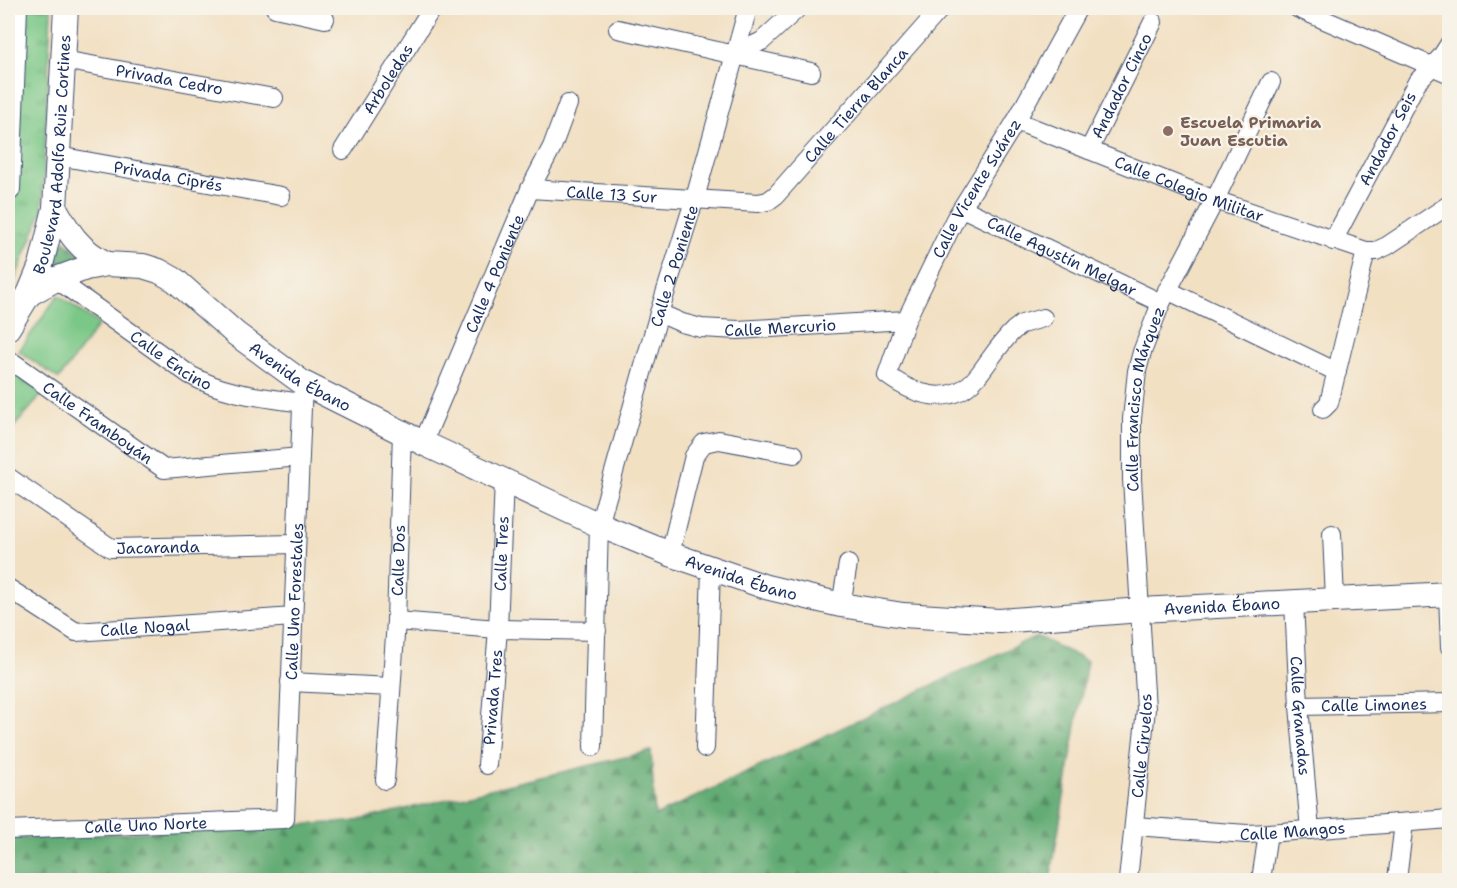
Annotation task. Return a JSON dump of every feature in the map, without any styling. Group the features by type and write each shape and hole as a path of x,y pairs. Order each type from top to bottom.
{"main road":[{"path":"8,189 15,8"},
{"name":"Boulevard Adolfo Ruiz Cortines","path":"8,328 29,294 41,265 55,208 66,8"},
{"path":"55,208 78,244 107,264"},
{"name":"Avenida Ébano","path":"29,294 56,279 86,268 107,264 143,266 159,271 175,280 303,393 413,437 599,525 670,554 766,588 840,606 903,615 999,621 1141,610 1449,592"}],"street":[{"path":"275,8 325,19"},
{"name":"Arboledas","path":"343,150 432,8"},
{"name":"Calle 2 Poniente","path":"593,747 599,525 748,8"},
{"path":"735,54 762,41 798,8"},
{"name":"Calle Tierra Blanca","path":"768,201 776,195 941,8"},
{"name":"Calle Vicente Suárez","path":"1043,318 1022,324 1014,330 974,380 959,391 944,396 929,396 903,387 887,375 906,320 962,208 1016,121 1077,8"},
{"path":"1297,8 1449,75"},
{"name":"Andador Cinco","path":"1089,150 1153,22"},
{"path":"618,29 811,72"},
{"name":"Andador Seis","path":"1333,241 1417,82 1440,57 1449,43"},
{"name":"Privada Cedro","path":"63,60 274,98"},
{"name":"Calle Francisco Márquez","path":"1141,610 1132,479 1132,419 1140,362 1164,297 1215,200 1271,82"},
{"name":"Calle 4 Poniente","path":"413,437 552,147 568,104"},
{"name":"Calle Colegio Militar","path":"1016,121 1215,200 1366,251"},
{"name":"Privada Ciprés","path":"58,156 281,195"},
{"name":"Calle 13 Sur","path":"530,189 758,203 768,201"},
{"path":"1323,409 1329,403 1366,251 1376,251 1387,246 1449,204"},
{"name":"Calle Agustín Melgar","path":"962,208 1337,372"},
{"name":"Calle Encino","path":"56,279 190,375 207,384 227,392 303,393"},
{"name":"Calle Mercurio","path":"659,313 701,328 738,330 906,320"},
{"name":"Calle Framboyán","path":"8,359 164,469 300,458"},
{"name":"Calle Uno Forestales","path":"285,819 303,393"},
{"name":"Calle Dos","path":"385,780 396,621 413,437"},
{"path":"670,554 694,456 704,443 719,440 794,454"},
{"name":"Jacaranda","path":"8,477 111,548 297,544"},
{"name":"Calle Tres","path":"498,629 504,480"},
{"path":"1332,534 1335,600"},
{"path":"840,606 848,564"},
{"path":"705,748 711,569"},
{"name":"Calle Nogal","path":"8,588 76,632 294,617"},
{"path":"1449,592 1449,647"},
{"name":"Calle Granadas","path":"1294,602 1299,706 1310,830"},
{"name":"Calle Ciruelos","path":"1128,880 1146,710 1141,610"},
{"path":"396,621 498,629 597,631"},
{"name":"Privada Tres","path":"487,765 498,629"},
{"path":"290,682 391,687"},
{"name":"Calle Limones","path":"1299,706 1449,703"},
{"name":"Calle Uno Norte","path":"8,830 285,819"},
{"name":"Calle Mangos","path":"1134,826 1268,833 1449,819"},
{"path":"1397,880 1404,823"},
{"path":"1261,880 1268,833"}],"green space":[{"path":"21,8 51,8 42,212 8,296 8,222 12,209"},
{"path":"65,241 89,263 39,282"},
{"path":"58,295 99,324 59,379 19,351"},
{"path":"8,363 44,392 8,434"},
{"path":"1036,636 1087,661 1050,880 8,880 8,839 351,822 651,751 655,816"}],"place":[{"name":"Escuela Primaria Juan Escutia","path":"1168,131"}]}
